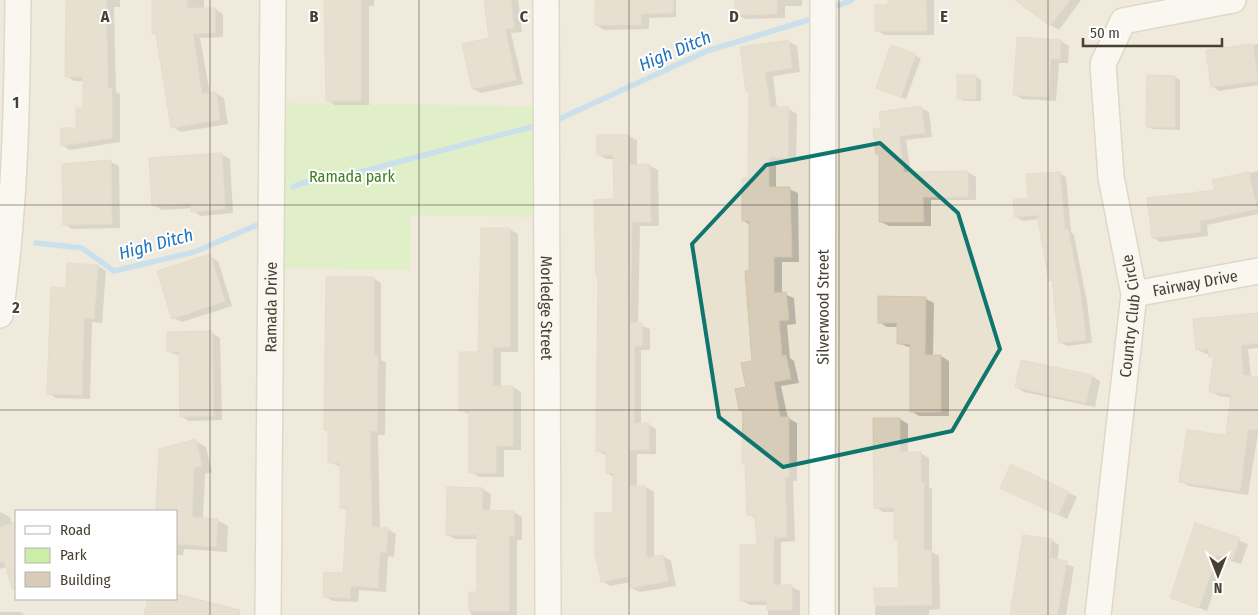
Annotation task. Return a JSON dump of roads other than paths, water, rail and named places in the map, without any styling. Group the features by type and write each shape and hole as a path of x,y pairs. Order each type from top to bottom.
{"street":[{"path":"0,315 5,281 9,114 18,0"},
{"name":"Ramada Drive","path":"268,615 273,0"},
{"name":"Morledge Street","path":"546,0 548,615"},
{"name":"Silverwood Street","path":"822,615 823,0"},
{"name":"Country Club Circle","path":"1098,615 1134,294 1111,177 1103,64 1123,20 1233,0"},
{"name":"Fairway Drive","path":"1134,294 1258,271"}],"waterway":[{"name":"High Ditch","path":"838,6 852,0"},
{"name":"High Ditch","path":"557,120 707,51 808,20"},
{"name":"High Ditch","path":"293,187 302,183 360,172 531,127"},
{"name":"High Ditch","path":"36,243 82,248 114,271 194,252 257,225"}],"park label":[{"name":"Ramada park","path":"352,176"}]}
